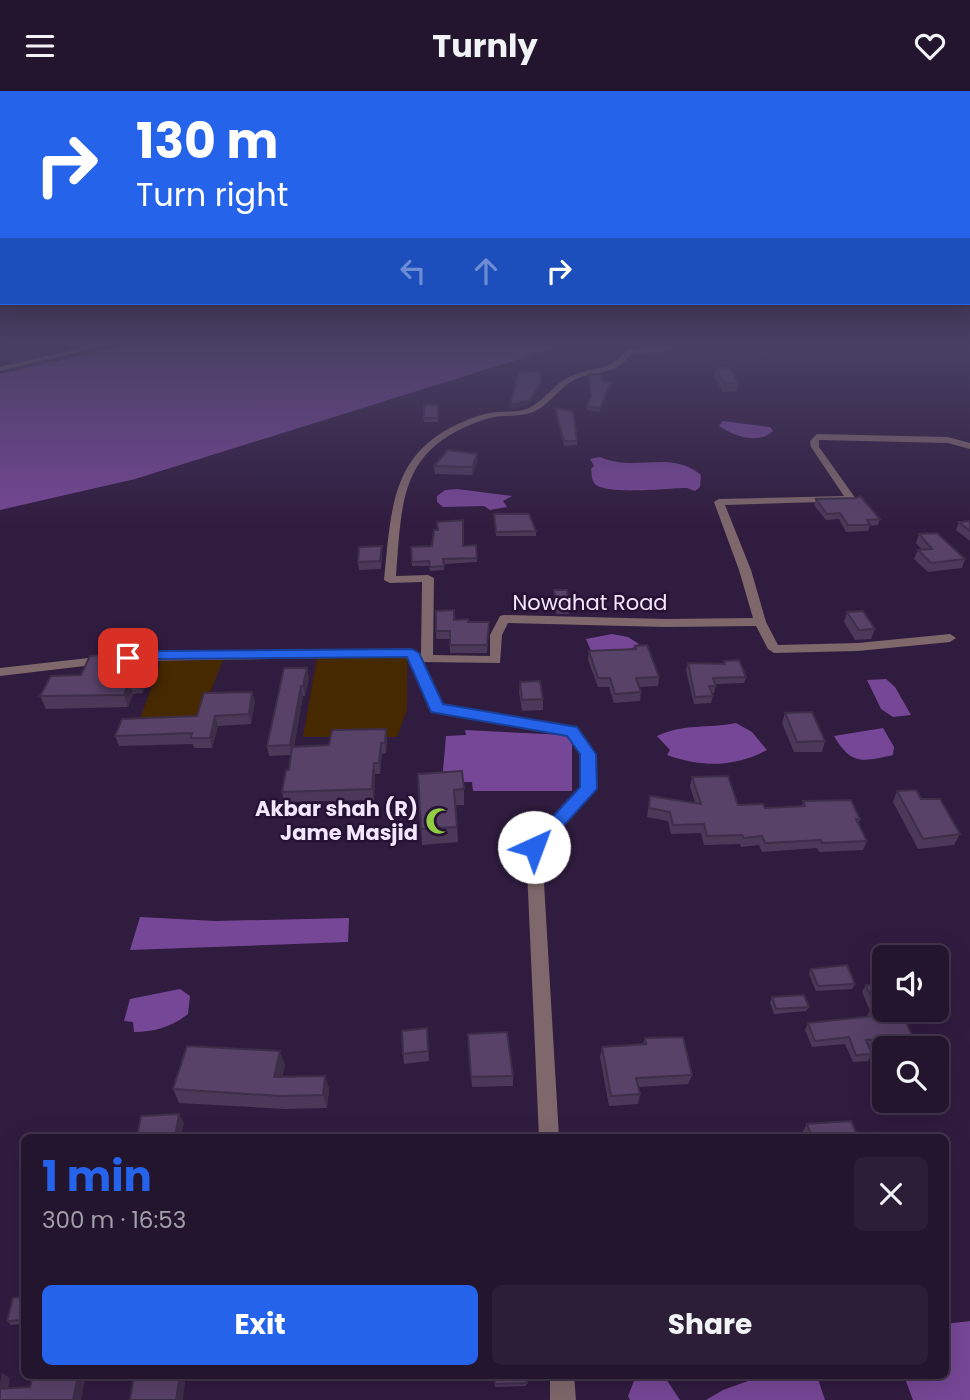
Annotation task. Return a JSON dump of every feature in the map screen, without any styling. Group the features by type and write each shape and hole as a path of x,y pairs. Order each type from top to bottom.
{"street":[{"path":"536,405 528,411 486,415 443,435 422,449 408,468 397,503 390,580 428,578 420,658 437,708 572,731 588,754 588,789 534,847 550,1134"},
{"path":"950,638 858,647 774,649 760,622 745,571 719,502 851,499 815,447 814,440 817,437 948,440 970,446"},
{"name":"Nowahat Road","path":"0,672 154,655 412,653 420,658 496,660 496,635 504,619 665,624 760,622"},
{"path":"562,1379 563,1400"}],"shaded area":[{"path":"0,405 372,405 135,479 0,510"},
{"path":"723,421 770,427 773,431 760,438 746,437 719,426"},
{"path":"600,457 627,463 677,463 701,475 700,487 695,491 687,488 603,488 596,485 592,479 591,469 594,466 590,459"},
{"path":"445,490 512,496 503,501 507,507 490,510 484,506 443,507 437,502 437,496"},
{"path":"612,634 628,637 639,644 629,650 592,653 586,639"},
{"path":"317,658 407,658 407,710 397,737 303,737"},
{"path":"223,660 197,726 137,727 161,661"},
{"path":"886,679 895,687 911,715 893,717 881,709 867,680"},
{"path":"736,723 752,732 767,750 730,763 692,762 667,755 670,750 657,736 677,729"},
{"path":"883,728 894,747 893,755 873,759 852,757 834,736"},
{"path":"465,730 565,735 572,740 572,791 473,791 472,782 442,782 446,736 466,735"},
{"path":"140,917 216,921 349,918 348,942 130,950"},
{"path":"180,989 190,996 188,1014 176,1022 156,1030 134,1032 133,1022 124,1021 130,999"},
{"path":"970,1321 970,1400 913,1400 905,1379 949,1379 949,1324"},
{"path":"635,1379 666,1379 680,1400 630,1400 628,1396"},
{"path":"754,1379 818,1379 825,1400 706,1400 723,1390"}],"building":[{"path":"424,405 438,405 438,418 424,418"},
{"path":"555,408 573,411 577,441 564,441"},
{"path":"448,450 477,454 472,467 434,466"},
{"path":"860,496 880,519 867,520 870,525 848,525 840,513 827,514 816,499 856,498"},
{"path":"494,514 529,514 536,531 496,532"},
{"path":"463,520 463,546 476,545 477,558 443,559 444,566 430,567 429,561 412,562 411,547 432,546 434,530 438,530 437,522"},
{"path":"970,521 970,531 959,522"},
{"path":"937,533 965,559 931,563 918,550 932,549 919,534"},
{"path":"382,546 380,561 358,562 359,547"},
{"path":"554,590 567,590 569,604 556,604"},
{"path":"454,610 454,620 489,622 487,645 450,645 450,631 436,631 436,611"},
{"path":"863,611 875,629 859,630 847,612"},
{"path":"647,645 659,677 636,678 641,692 615,694 610,678 598,678 589,651 636,649 635,646"},
{"path":"151,650 139,681 129,681 124,695 40,696 51,676 81,675 90,656"},
{"path":"739,660 746,677 713,678 716,686 709,686 713,696 695,697 688,663 725,664 724,661"},
{"path":"284,668 307,668 290,745 267,746"},
{"path":"540,681 543,699 522,700 520,682"},
{"path":"252,692 249,714 215,716 210,738 191,738 192,733 115,736 122,719 197,716 204,693"},
{"path":"812,712 825,741 797,742 785,713"},
{"path":"386,729 379,763 374,763 372,789 282,792 292,747 329,745 332,730"},
{"path":"462,771 464,789 454,790 457,827 421,829 418,774"},
{"path":"728,776 738,805 763,804 765,808 805,806 803,801 851,800 860,819 856,819 867,841 765,843 762,836 707,836 704,824 673,825 670,812 649,808 650,796 701,804 692,777"},
{"path":"916,790 921,799 940,799 960,834 923,839 897,791"},
{"path":"847,965 855,984 818,986 811,969"},
{"path":"866,985 872,985 872,999"},
{"path":"804,995 809,1007 776,1009 772,997"},
{"path":"872,1016 872,1022 906,1022 912,1036 872,1036 872,1040 866,1040 872,1054 856,1055 849,1037 815,1041 808,1023"},
{"path":"427,1028 428,1051 403,1054 402,1031"},
{"path":"507,1032 513,1076 471,1077 468,1034"},
{"path":"683,1037 692,1075 636,1078 640,1094 611,1096 602,1047 646,1044 645,1038"},
{"path":"187,1046 280,1051 274,1077 325,1076 323,1095 281,1096 173,1089"},
{"path":"179,1114 176,1134 138,1134 141,1116"},
{"path":"851,1121 857,1134 811,1134 807,1124"},
{"path":"21,1297 21,1320 7,1321 13,1298"},
{"path":"32,1379 77,1379 73,1400 0,1400 0,1389 30,1387"},
{"path":"133,1379 179,1379 176,1400 130,1400"},
{"path":"495,1379 526,1379 527,1383 495,1384"}],"place":[{"name":"Akbar shah (R) Jame Masjid","path":"439,821"}],"route":[{"path":"128,658 154,655 412,653 437,708 572,731 588,754 588,789 534,847"}]}
